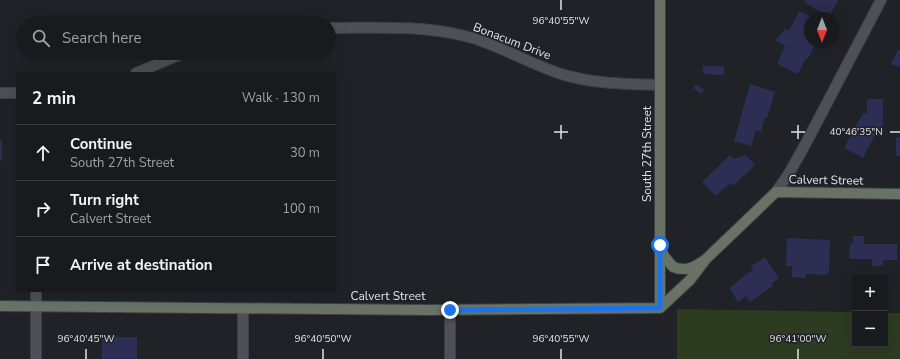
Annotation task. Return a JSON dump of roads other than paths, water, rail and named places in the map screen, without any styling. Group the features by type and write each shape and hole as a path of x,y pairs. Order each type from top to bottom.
{"street":[{"name":"South 27th Street","path":"660,0 660,308"},
{"path":"776,192 788,175 805,145 881,0"},
{"name":"Bonacum Drive","path":"336,28 407,28 436,30 466,36 559,73 588,80 617,84 660,85"},
{"path":"138,72 167,60"},
{"path":"0,93 16,93"},
{"name":"Calvert Street","path":"660,245 664,256 673,267 688,270 696,267 706,259 776,192 900,194"},
{"name":"Calvert Street","path":"0,306 450,310 660,308 690,280 706,259"},
{"path":"36,292 36,359"},
{"path":"243,308 243,359"},
{"path":"450,310 450,359"}]}
